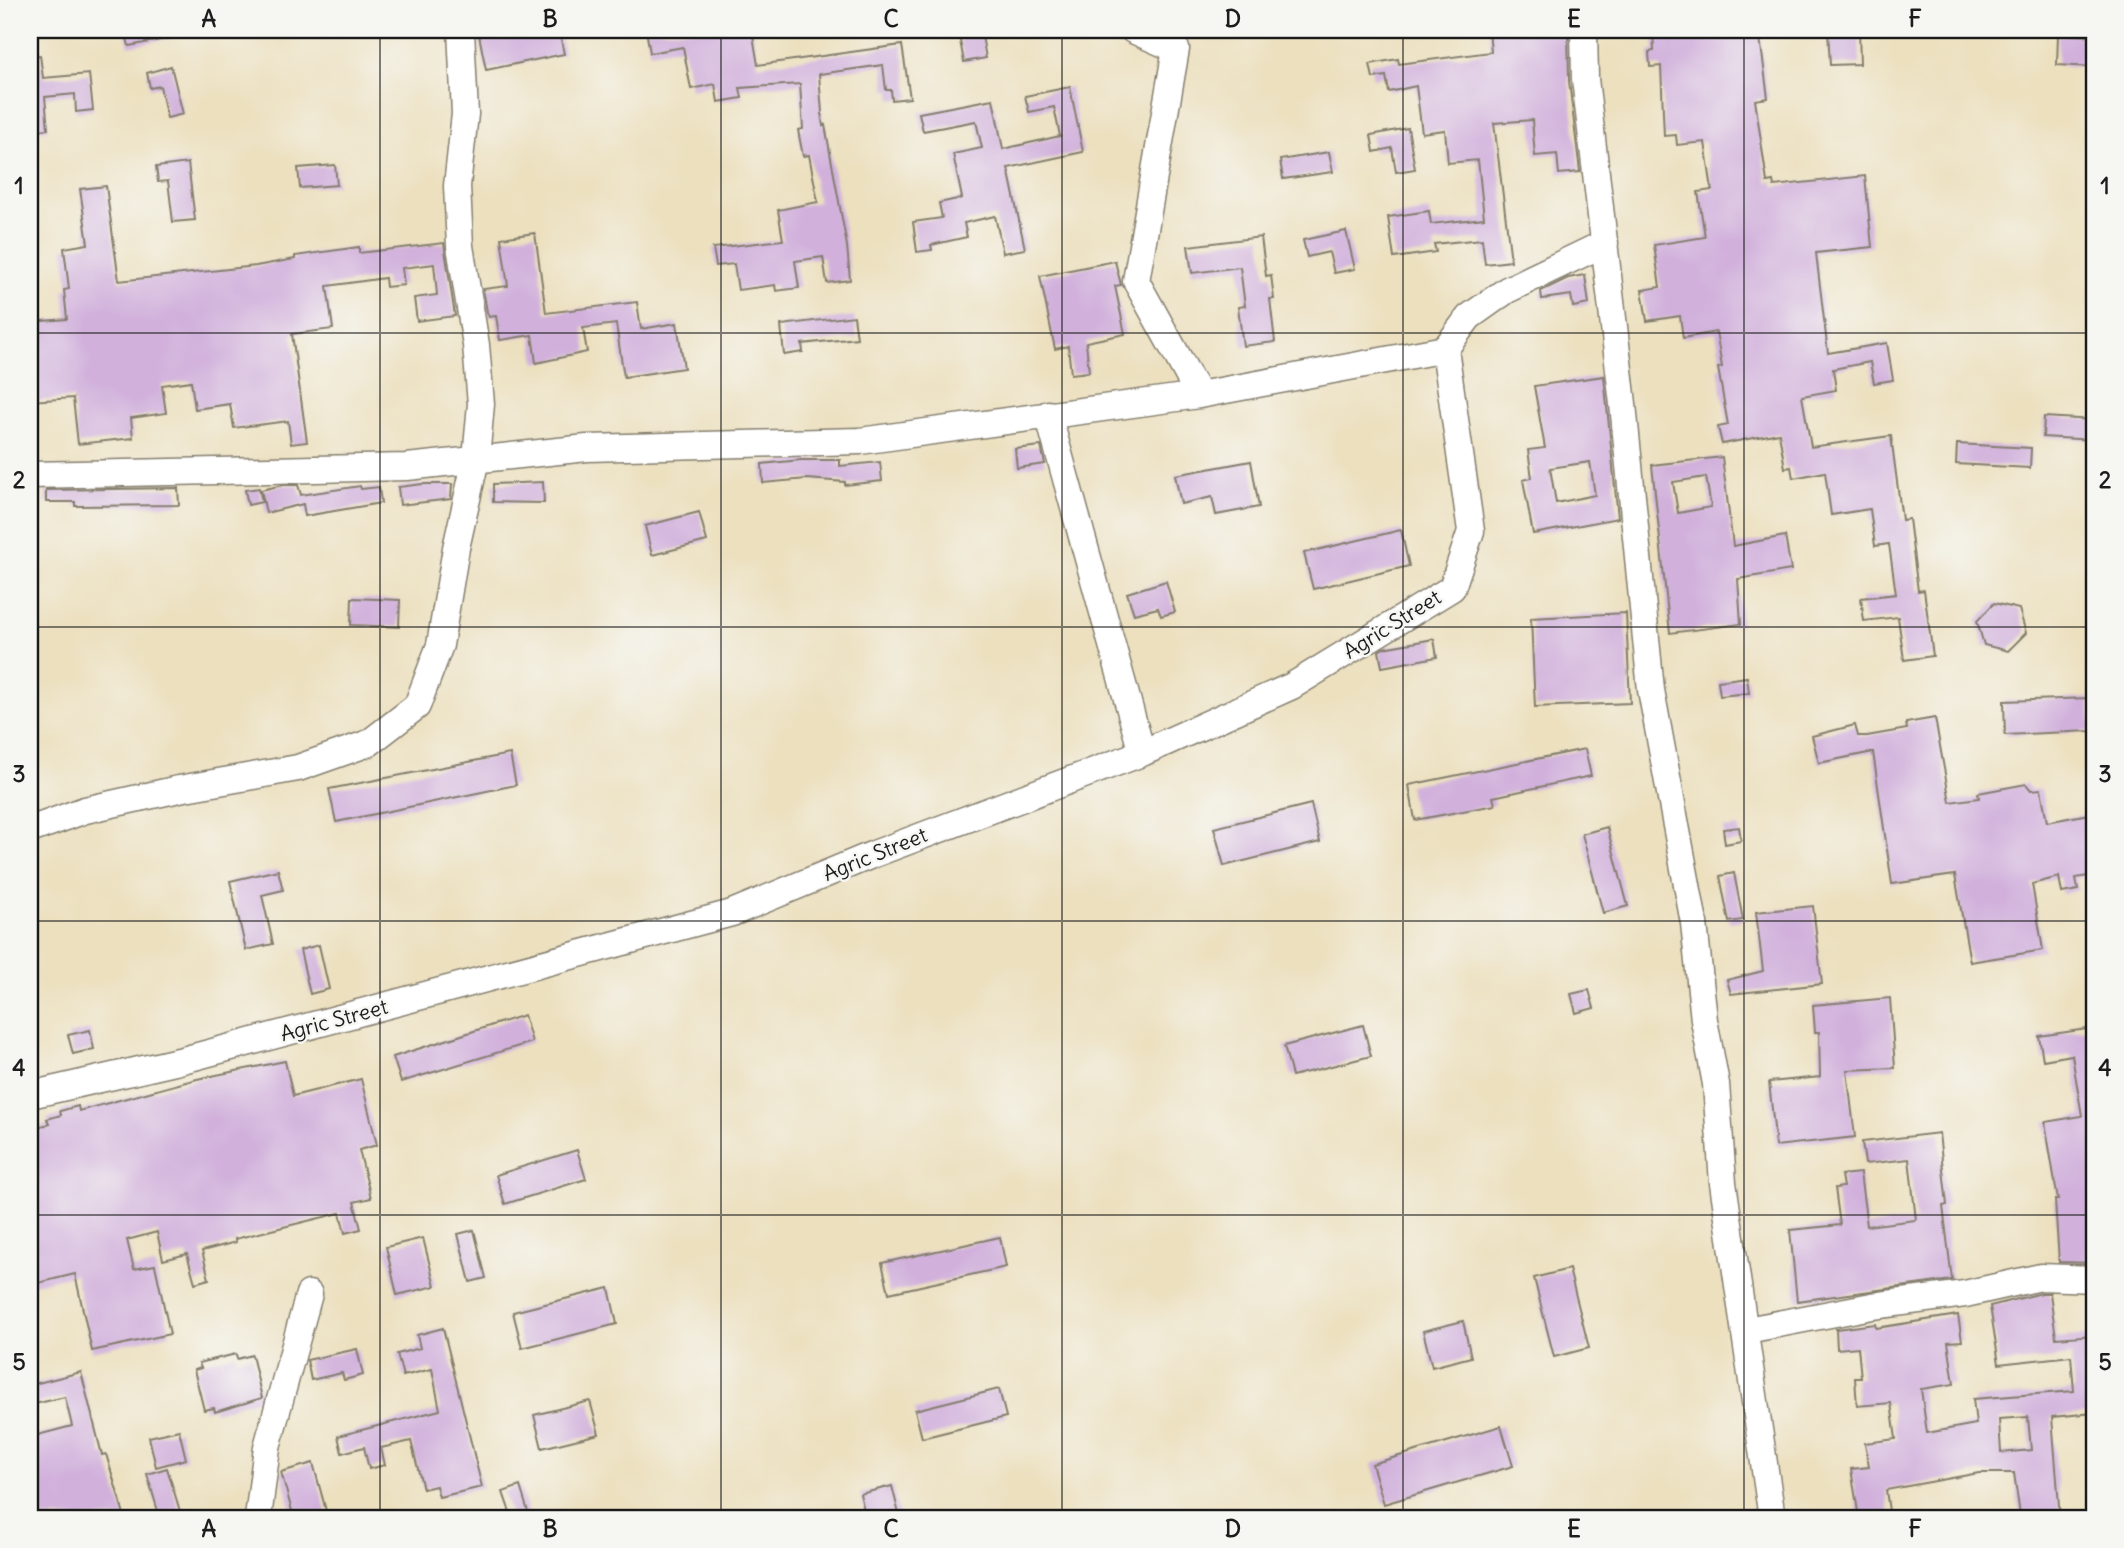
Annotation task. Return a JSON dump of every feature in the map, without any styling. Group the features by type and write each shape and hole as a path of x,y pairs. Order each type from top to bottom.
{"street":[{"path":"30,830 112,804 298,768 369,743 417,706 440,645 456,548 476,459 481,404 476,345 460,246 457,186 465,114 461,30"},
{"path":"1133,30 1176,49 1136,281 1199,396"},
{"path":"1584,30 1585,79 1605,243 1651,690 1694,923 1704,1020 1716,1084 1723,1183 1747,1330 1772,1518"},
{"path":"30,475 407,467 587,448 860,441 1199,396 1446,349 1469,317 1507,290 1605,243"},
{"name":"Agric Street","path":"30,1095 180,1061 732,913 874,854 1142,753 1292,686 1452,588 1471,531 1446,349"},
{"path":"1048,414 1142,753"},
{"path":"1747,1330 1872,1306 1965,1294 2041,1277 2079,1281 2094,1279"},
{"path":"258,1518 267,1447 309,1294"}],"building":[{"path":"125,30 174,30 175,37 129,46"},
{"path":"478,30 559,30 564,54 486,70"},
{"path":"646,30 752,30 758,65 902,45 910,98 892,100 891,90 886,90 883,65 819,74 823,126 825,125 847,246 850,280 827,283 823,257 795,261 799,288 776,291 775,285 738,290 734,264 716,266 713,248 783,240 778,210 818,202 809,155 803,156 798,130 803,129 800,84 740,88 742,98 718,102 715,84 691,89 683,47 650,53"},
{"path":"958,30 981,30 986,58 964,62"},
{"path":"1489,30 1568,30 1569,81 1580,172 1559,174 1557,154 1535,156 1532,120 1494,123 1511,261 1485,264 1482,239 1434,244 1436,252 1394,258 1388,217 1429,211 1431,224 1484,218 1478,160 1448,163 1445,130 1422,133 1416,86 1389,92 1386,76 1373,78 1370,64 1398,59 1399,64 1491,52"},
{"path":"1759,30 1768,98 1755,100 1767,182 1773,181 1774,186 1865,176 1872,247 1816,253 1828,353 1887,343 1893,380 1874,383 1870,362 1833,369 1836,390 1802,396 1811,447 1891,436 1902,520 1909,519 1918,591 1924,590 1933,656 1904,660 1898,617 1864,621 1861,598 1896,594 1889,544 1875,546 1870,509 1831,515 1825,472 1793,478 1791,467 1785,468 1779,433 1722,444 1718,427 1728,425 1718,368 1722,367 1716,332 1683,338 1680,316 1647,321 1642,290 1660,287 1654,245 1705,237 1698,192 1712,190 1705,142 1677,145 1676,135 1664,136 1661,66 1650,67 1649,52 1654,51 1653,31"},
{"path":"1828,30 1859,30 1860,64 1830,65"},
{"path":"2058,34 2094,36 2094,67 2057,65"},
{"path":"40,55 43,78 89,74 93,110 76,112 75,94 45,97 48,129 30,131 30,56"},
{"path":"171,66 183,114 167,118 160,86 150,88 147,73"},
{"path":"1070,87 1083,152 1008,168 1025,249 1003,253 995,216 964,223 967,237 931,245 932,250 917,252 913,222 942,218 939,203 962,198 953,154 982,148 976,121 923,131 919,113 993,99 1003,149 1060,136 1054,107 1029,112 1025,96"},
{"path":"1408,128 1415,169 1396,172 1392,148 1374,152 1371,135"},
{"path":"1329,152 1333,172 1283,179 1280,160"},
{"path":"188,163 195,220 173,222 168,181 158,182 156,167"},
{"path":"335,165 337,185 300,188 298,168"},
{"path":"106,186 119,281 256,266 295,259 295,256 359,247 359,253 444,243 455,316 417,321 414,298 437,295 434,264 402,268 404,285 386,287 385,278 327,286 333,329 292,334 307,442 291,444 288,421 234,428 230,404 195,409 191,381 162,385 166,413 131,418 133,438 78,444 73,398 30,401 30,322 67,319 64,290 69,289 64,248 88,244 80,189"},
{"path":"1346,231 1355,269 1334,273 1329,252 1307,257 1303,240"},
{"path":"535,233 546,313 637,302 641,329 677,323 684,368 624,377 616,324 583,328 587,352 536,363 532,335 500,340 496,316 489,317 483,289 508,286 501,238"},
{"path":"1261,237 1266,276 1271,275 1274,299 1270,299 1275,342 1243,346 1238,307 1245,306 1240,267 1192,273 1188,246"},
{"path":"1115,261 1121,285 1115,286 1125,334 1086,342 1089,372 1071,374 1068,346 1055,349 1040,276"},
{"path":"1585,275 1589,304 1573,307 1571,295 1542,299 1541,291 1568,278"},
{"path":"854,316 857,338 802,344 803,352 784,355 781,325"},
{"path":"1604,376 1618,518 1533,534 1523,480 1532,478 1528,450 1545,448 1534,386","holes":["1590,462 1595,495 1556,503 1550,468"]},
{"path":"2044,417 2094,420 2094,440 2043,437"},
{"path":"1957,444 2031,448 2030,468 1956,464"},
{"path":"1041,446 1045,464 1017,468 1015,449"},
{"path":"1722,457 1733,546 1785,536 1791,570 1738,579 1741,624 1670,633 1652,465","holes":["1706,477 1711,507 1678,513 1673,482"]},
{"path":"840,460 840,466 880,462 882,481 845,485 845,482 807,479 763,483 762,464"},
{"path":"1251,461 1259,507 1216,515 1212,497 1181,504 1175,475"},
{"path":"543,482 544,503 493,502 493,484"},
{"path":"452,484 451,499 400,505 398,487"},
{"path":"298,485 301,495 360,486 361,489 379,487 381,503 305,516 303,504 266,513 261,490"},
{"path":"178,488 179,505 75,506 75,502 46,502 46,490"},
{"path":"259,488 262,502 248,505 245,490"},
{"path":"699,512 707,541 652,555 645,526"},
{"path":"1401,530 1409,566 1313,589 1304,553"},
{"path":"1166,581 1175,612 1161,616 1158,608 1134,614 1127,593"},
{"path":"352,598 400,600 399,627 351,625"},
{"path":"1994,603 2019,609 2026,633 2008,651 1984,645 1977,621"},
{"path":"1626,613 1630,703 1535,707 1531,618"},
{"path":"1434,639 1437,657 1382,667 1379,651 1383,648"},
{"path":"1747,677 1749,693 1720,696 1718,681"},
{"path":"2090,698 2091,731 2005,735 2004,701"},
{"path":"1935,718 1950,802 1979,798 1978,793 2026,784 2031,790 2041,789 2047,822 2089,814 2094,840 2094,875 2076,878 2078,890 2062,893 2059,877 2032,884 2043,950 1970,962 1955,875 1892,884 1873,752 1819,763 1812,736 1855,725 1858,736 1867,736 1907,729 1906,723"},
{"path":"1585,749 1591,776 1493,797 1495,805 1415,820 1409,785"},
{"path":"510,754 516,785 336,822 329,789"},
{"path":"1311,804 1320,842 1224,866 1214,828"},
{"path":"1607,827 1628,906 1603,913 1582,834"},
{"path":"1739,827 1741,841 1725,844 1723,829"},
{"path":"278,870 283,890 262,895 273,944 246,950 230,881"},
{"path":"1734,873 1743,920 1729,922 1720,876"},
{"path":"1813,906 1822,984 1731,994 1727,980 1763,971 1756,912"},
{"path":"319,945 329,989 310,994 300,950"},
{"path":"1589,990 1594,1008 1576,1013 1571,994"},
{"path":"1890,998 1895,1068 1847,1070 1855,1137 1776,1146 1769,1082 1820,1077 1819,1032 1815,1032 1813,1005"},
{"path":"524,1015 532,1042 401,1082 393,1057"},
{"path":"1363,1025 1371,1056 1292,1076 1284,1046"},
{"path":"2094,1028 2094,1263 2059,1262 2055,1200 2058,1200 2045,1122 2082,1116 2072,1055 2043,1060 2039,1036"},
{"path":"90,1030 94,1049 73,1054 68,1035"},
{"path":"285,1061 293,1096 361,1079 377,1145 359,1150 371,1198 354,1202 361,1229 345,1233 340,1213 235,1239 236,1242 202,1251 209,1279 195,1283 187,1254 163,1260 157,1232 127,1240 134,1269 155,1265 170,1334 92,1351 75,1274 30,1285 30,1129 49,1124 47,1119 61,1115 60,1111 78,1106 79,1111 197,1079"},
{"path":"1939,1133 1947,1205 1943,1206 1952,1280 1797,1301 1790,1230 1840,1225 1835,1188 1843,1187 1841,1175 1860,1173 1867,1226 1916,1220 1909,1159 1865,1164 1862,1142"},
{"path":"577,1150 586,1179 505,1204 496,1175"},
{"path":"474,1230 486,1278 470,1282 458,1234"},
{"path":"1000,1237 1006,1267 889,1293 882,1263"},
{"path":"423,1238 435,1286 397,1295 386,1247"},
{"path":"1569,1269 1589,1348 1554,1357 1534,1278"},
{"path":"609,1288 617,1324 522,1348 513,1312"},
{"path":"2050,1293 2056,1338 2094,1335 2094,1413 2052,1417 2060,1518 2020,1515 2014,1473 1979,1473 1886,1490 1890,1518 1859,1518 1851,1469 1869,1467 1865,1443 1896,1439 1891,1403 1857,1406 1855,1378 1861,1378 1858,1347 1837,1349 1836,1329 1875,1324 1876,1328 1958,1315 1962,1341 1948,1342 1954,1384 1921,1389 1927,1433 1976,1424 1973,1399 2074,1391 2071,1356 1999,1364 1990,1306","holes":["2028,1417 2031,1450 2001,1453 1999,1419"]},
{"path":"1463,1321 1471,1357 1432,1367 1423,1331"},
{"path":"443,1328 482,1487 439,1497 436,1486 423,1489 411,1441 381,1448 385,1465 369,1469 364,1447 342,1453 338,1436 440,1410 432,1369 403,1376 397,1354 420,1348 417,1335"},
{"path":"357,1349 363,1375 344,1380 342,1373 311,1380 307,1360"},
{"path":"236,1354 237,1359 252,1355 262,1398 215,1412 214,1408 204,1410 194,1370 201,1368 199,1363"},
{"path":"81,1372 102,1455 106,1454 125,1518 38,1518 30,1490 30,1437 72,1426 65,1397 30,1405 30,1385"},
{"path":"999,1389 1006,1417 922,1438 915,1410"},
{"path":"590,1401 599,1434 542,1448 534,1415"},
{"path":"1501,1426 1513,1466 1384,1504 1372,1464"},
{"path":"179,1430 186,1459 156,1467 149,1437"},
{"path":"313,1463 328,1518 294,1518 281,1472"},
{"path":"167,1468 182,1518 160,1518 147,1474"},
{"path":"520,1486 530,1518 512,1518 503,1492"},
{"path":"892,1486 900,1518 866,1518 860,1494"}]}
